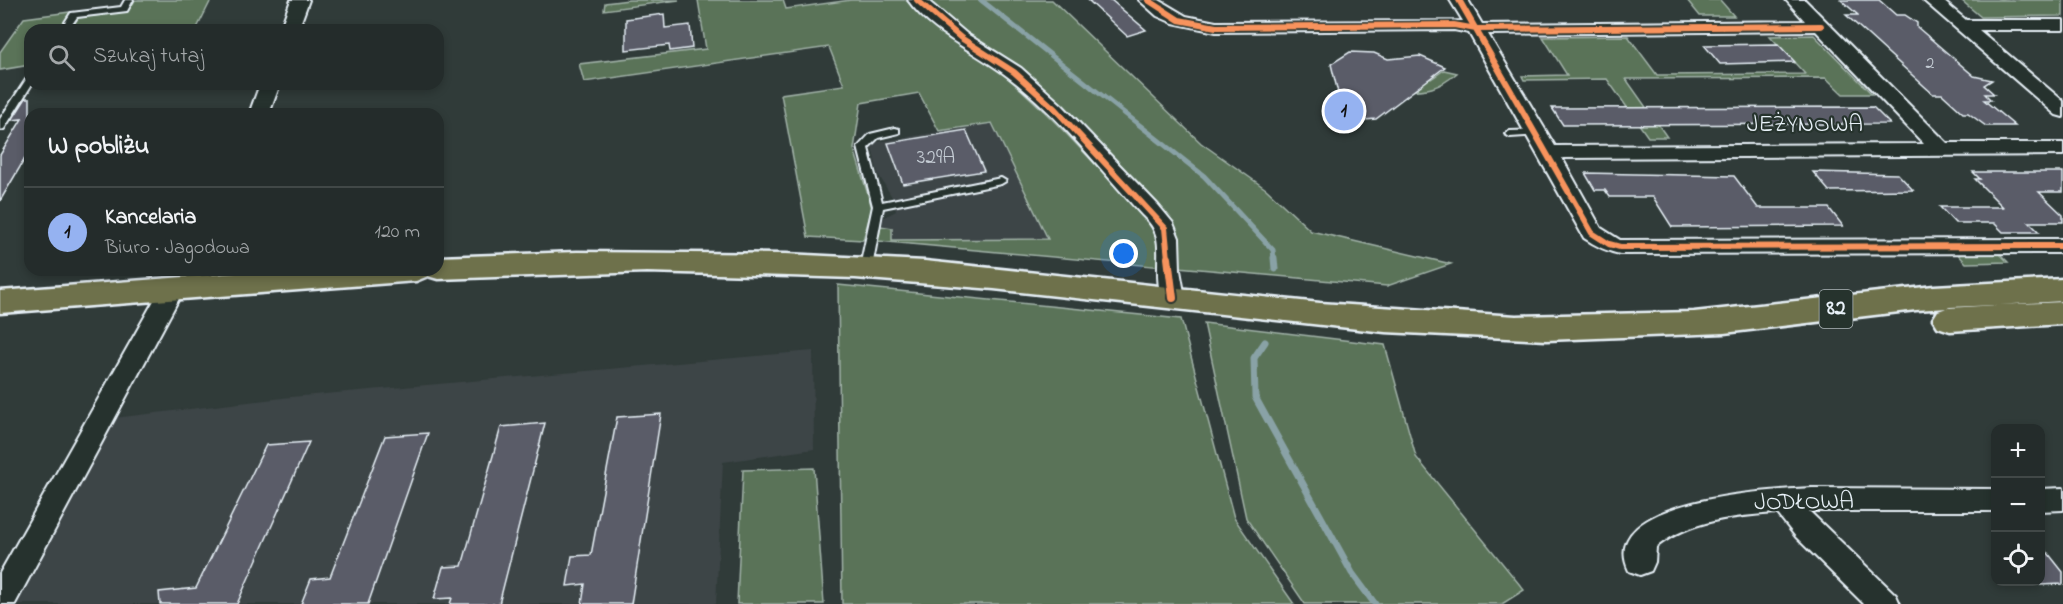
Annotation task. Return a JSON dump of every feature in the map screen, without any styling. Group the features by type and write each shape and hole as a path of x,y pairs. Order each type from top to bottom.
{"main road":[{"name":"82","path":"444,268 640,262 753,262 866,267 997,278 1349,316 1516,328 1602,328 1753,319 1919,298 2063,290"},
{"path":"0,302 190,282 303,276"},
{"name":"82","path":"1753,319 1906,322 2063,313"}],"street":[{"path":"292,24 300,0"},
{"path":"917,0 961,38 1014,72 1055,109 1150,210 1165,228 1168,238 1168,270 1173,298"},
{"path":"1148,0 1162,12 1186,23 1216,27 1454,25 1476,29 1821,26"},
{"path":"1459,0 1548,152 1592,233 1609,244 1620,247 2063,246"},
{"path":"1795,0 1942,150"},
{"path":"1932,0 2063,111"},
{"path":"1963,25 2063,25"},
{"path":"261,108 268,90"},
{"name":"JEŻYNOWA","path":"1548,152 2063,149"},
{"path":"0,602 190,282"},
{"path":"2045,500 2063,499"},
{"name":"JODŁOWA","path":"1640,562 1640,547 1649,536 1666,525 1721,507 1785,502 1991,500"},
{"path":"1785,502 1806,529 1885,604"}],"lane":[{"path":"68,24 74,15 124,9 129,0"},
{"path":"0,127 24,89"},
{"path":"866,267 878,206 863,147 874,136 895,131"},
{"path":"1510,134 1537,133"},
{"path":"878,206 1001,181"}],"shaded area":[{"path":"992,123 1049,239 891,240 892,228 881,226 883,218 896,211 892,197 878,174 871,143"},
{"path":"813,351 814,449 723,462 716,604 11,604 114,418 291,397"}],"green space":[{"path":"135,0 211,0 199,24 74,24 78,18 128,11"},
{"path":"629,0 679,0 604,10 605,3"},
{"path":"698,0 783,0 786,9 851,0 906,0 997,69 1073,141 1145,218 1154,232 1163,267 878,241 881,226 892,228 892,240 1048,239 992,123 939,131 919,93 861,103 854,149 872,208 863,240 808,237 781,94 844,85 829,47 584,82 579,64 706,49"},
{"path":"927,0 1052,0 1201,143 1266,189 1311,231 1451,264 1387,286 1178,267 1170,224 1072,121 960,31"},
{"path":"1687,0 1720,0 1734,16 1700,16"},
{"path":"1961,0 2063,0 2063,16 1981,17"},
{"path":"70,12 63,24 24,24 24,66 0,70 0,52 24,18"},
{"path":"1814,35 1872,94 1843,94 1826,78 1626,79 1667,137 1648,137 1607,79 1524,80 1522,76 1567,75 1543,37 1628,36 1657,75 1805,74 1770,36"},
{"path":"1444,70 1457,73 1435,87 1397,91 1425,78 1431,79"},
{"path":"1996,250 2008,262 1966,263 1955,251"},
{"path":"838,285 1181,319 1234,518 1294,604 842,604"},
{"path":"1204,323 1385,345 1416,457 1524,590 1502,604 1305,604 1246,518"},
{"path":"814,468 824,604 737,604 743,470"}],"building":[{"path":"1088,0 1111,0 1146,30 1127,36"},
{"path":"1841,0 1879,0 1896,15 1905,15 1917,23 1917,27 1974,76 1992,80 1984,85 1994,94 1985,94 1991,100 1984,100 2015,126 1986,126 1968,113 1963,113 1942,94 1933,94 1846,15 1858,15"},
{"path":"664,14 665,28 690,25 692,48 670,51 669,45 626,50 626,19"},
{"path":"1778,44 1795,62 1720,64 1704,45"},
{"path":"1350,52 1374,53 1388,59 1420,56 1445,67 1376,119 1341,122 1332,97 1339,97 1331,64"},
{"path":"26,98 30,98 30,108 24,108 24,160 0,201 0,155 22,119 12,120"},
{"path":"1873,107 1890,124 1563,125 1552,108"},
{"path":"966,130 984,171 903,184 888,143"},
{"path":"1813,172 1898,174 1913,190 1829,191"},
{"path":"1973,172 2063,172 2063,192 2039,192 2063,215 2063,222 2029,222 2039,232 2003,232 1994,223 1955,223 1940,207 2003,207 1975,179 1980,179"},
{"path":"1585,173 1734,176 1758,208 1829,208 1843,226 1672,227 1653,197 1610,197 1605,190 1595,190"},
{"path":"661,414 631,604 582,604 585,584 567,586 572,556 591,555 617,417"},
{"path":"545,423 499,604 450,604 452,598 434,599 443,567 462,566 501,427"},
{"path":"428,433 368,604 301,604 311,579 330,577 385,436"},
{"path":"309,442 237,604 160,604 159,592 196,588 266,445"},
{"path":"2045,549 2063,572 2063,584 2045,585"}],"waterway":[{"path":"981,0 1204,176 1273,250 1274,259"},
{"path":"1274,258 1275,269"},
{"path":"1265,342 1254,358 1255,397 1352,573 1375,604"}],"cycle path":[{"path":"917,0 961,38 1014,72 1055,109 1150,210 1165,228 1168,238 1168,270 1173,298"},
{"path":"1148,0 1179,20 1216,27 1454,25 1476,29 1821,26"},
{"path":"1459,0 1548,152 1592,233 1609,244 1620,247 2063,246"}],"place":[{"name":"Kancelaria","path":"1344,111"}]}
